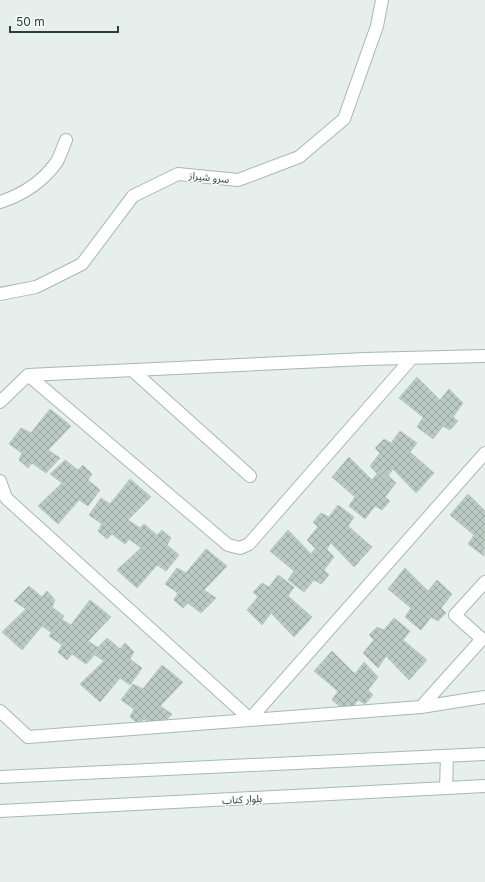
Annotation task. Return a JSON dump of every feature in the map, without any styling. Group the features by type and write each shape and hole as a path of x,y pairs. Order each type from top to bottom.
{"street":[{"name":"سرو شیراز","path":"0,294 36,287 82,264 133,196 178,174 238,180 299,157 344,119 377,26 382,0"},
{"path":"0,202 20,196 39,180 56,162 66,140"},
{"path":"0,402 28,375 485,356"},
{"path":"28,375 228,545 240,548 249,544 412,358"},
{"path":"132,370 250,476"},
{"path":"250,719 485,453"},
{"path":"0,481 6,498 250,719"},
{"path":"421,707 482,639 455,615 485,582"},
{"path":"0,711 28,737 421,707 485,697"},
{"path":"0,777 485,754"},
{"path":"446,788 447,756"},
{"name":"بلوار کتاب","path":"0,811 485,786"}],"building":[{"path":"417,377 440,400 449,389 463,403 453,417 458,421 450,430 443,426 433,439 417,427 423,417 399,398"},
{"path":"50,409 71,426 48,450 60,458 46,473 32,463 28,468 19,460 22,453 9,444 21,428 31,433"},
{"path":"400,431 417,443 410,452 434,473 416,493 393,469 384,481 370,466 380,453 375,448 384,439 391,443"},
{"path":"349,457 372,480 381,469 396,483 385,497 390,501 382,510 375,506 365,519 349,506 355,497 332,477"},
{"path":"65,460 78,470 83,465 92,474 88,480 100,490 88,506 79,500 58,524 38,506 62,483 50,474"},
{"path":"130,479 151,497 128,520 140,528 125,544 112,534 107,539 98,531 102,524 89,515 101,498 110,504"},
{"path":"468,494 485,511 484,556 468,544 474,535 450,515"},
{"path":"338,505 354,517 348,526 372,547 354,567 331,543 322,555 307,540 318,527 313,522 321,513 329,517"},
{"path":"144,524 157,535 162,530 171,538 167,545 179,555 166,571 157,565 137,588 117,570 141,548 129,539"},
{"path":"288,530 311,554 320,542 334,557 324,570 329,575 321,584 314,580 304,592 288,580 294,571 270,551"},
{"path":"206,549 227,566 204,590 216,598 201,613 188,603 183,608 174,600 178,593 165,584 177,568 186,573"},
{"path":"405,568 428,591 437,580 452,594 441,608 446,613 438,621 431,617 421,630 405,617 411,608 388,589"},
{"path":"278,575 294,587 288,596 312,617 294,637 271,613 262,625 247,610 258,597 253,592 262,583 269,587"},
{"path":"29,586 42,597 47,591 55,600 52,607 64,616 52,633 42,626 22,650 2,632 26,609 14,601"},
{"path":"90,600 111,617 88,641 100,649 86,664 72,654 67,660 58,652 62,645 49,636 61,619 71,625"},
{"path":"394,618 410,631 403,640 427,660 409,680 386,656 378,668 363,653 374,640 369,635 377,627 384,630"},
{"path":"107,638 120,649 125,643 134,652 130,659 142,668 130,685 120,678 100,702 80,684 104,661 92,653"},
{"path":"332,651 355,674 364,662 378,677 368,690 373,695 365,704 358,700 348,713 332,700 338,691 314,671"},
{"path":"162,665 183,682 160,706 172,714 158,729 144,719 139,724 130,717 134,709 121,700 133,684 143,689"}]}
